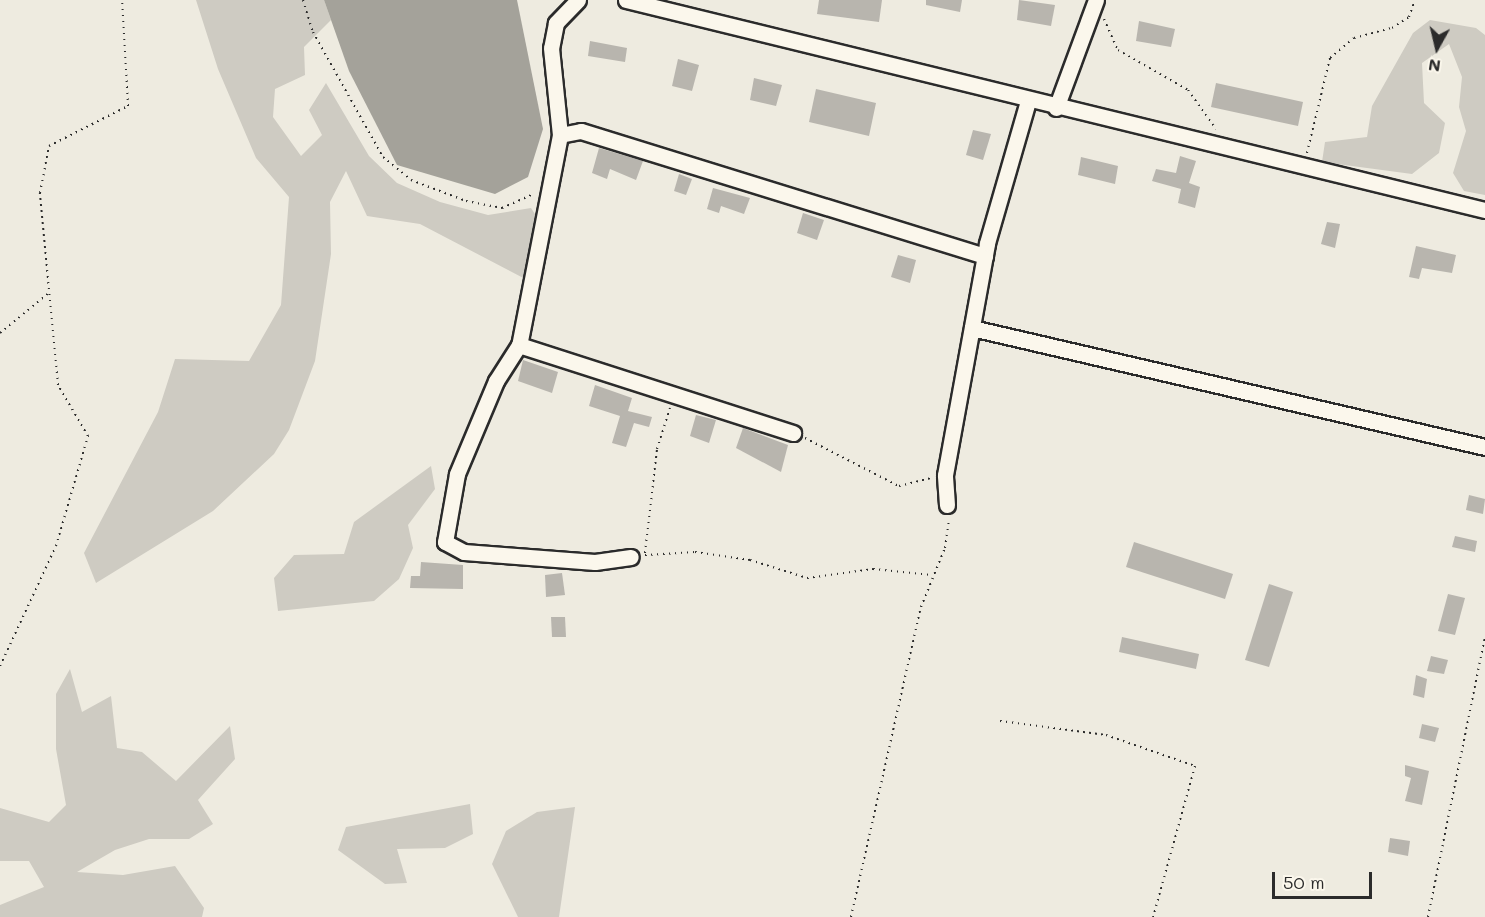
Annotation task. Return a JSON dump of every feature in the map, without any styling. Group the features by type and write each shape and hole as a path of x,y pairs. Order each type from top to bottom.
{"street":[{"path":"578,0 556,23 551,48 560,135 548,187 519,345 496,381 457,474 445,542 464,552 595,562 638,556"},
{"path":"626,0 1056,108 1485,210"},
{"path":"1056,108 1096,1"},
{"path":"947,505 945,475 985,256 1028,101"},
{"path":"560,135 581,131 985,256"},
{"path":"972,328 1485,447"},
{"path":"519,345 793,433"}],"path":[{"path":"0,666 56,546 88,436 58,385 40,193 49,146 128,106 122,0"},
{"path":"303,0 313,32 383,157 411,180 502,208 548,187"},
{"path":"1304,168 1330,58 1354,38 1392,28 1409,16 1415,0"},
{"path":"1096,1 1118,50 1188,90 1232,151"},
{"path":"0,333 50,292"},
{"path":"674,394 657,450 638,556 695,552 750,560 807,578 873,569 932,575"},
{"path":"793,433 899,486 945,475"},
{"path":"851,917 866,869 885,754 932,575 950,527 947,505"},
{"path":"1428,917 1485,638"},
{"path":"1000,722 1106,735 1195,766 1153,917"}],"shaded area":[{"path":"196,0 324,0 331,20 304,47 305,75 275,89 273,117 301,156 322,135 309,110 326,83 369,156 397,183 440,202 488,215 531,208 549,236 533,283 420,224 367,216 346,171 330,202 331,254 315,361 289,430 274,454 213,511 96,583 84,553 158,412 175,359 249,361 281,305 289,197 256,158 218,69"},
{"path":"324,0 517,0 543,129 528,177 495,194 397,165 349,71"},
{"path":"1430,20 1476,28 1485,35 1485,195 1464,191 1453,173 1466,131 1459,107 1462,77 1449,44 1422,63 1424,103 1445,123 1439,153 1412,174 1322,162 1325,142 1367,137 1372,106 1413,33"},
{"path":"431,466 435,489 408,525 413,548 399,579 374,601 278,611 274,578 294,555 344,554 354,522"},
{"path":"70,669 82,712 111,696 117,748 142,752 176,781 230,726 235,759 198,800 213,824 189,839 149,839 115,850 77,872 123,875 175,866 204,908 202,917 0,917 0,905 44,887 29,861 0,861 0,808 49,822 66,805 56,749 56,694"},
{"path":"470,804 473,834 445,848 397,849 407,883 385,884 338,850 346,827"},
{"path":"575,807 559,917 518,917 492,864 506,831 537,812"}],"building":[{"path":"819,0 882,0 879,22 817,14"},
{"path":"926,0 962,0 960,12 926,5"},
{"path":"1019,0 1055,5 1051,26 1017,20"},
{"path":"1139,21 1175,29 1171,47 1136,41"},
{"path":"590,41 627,48 625,62 588,56"},
{"path":"678,59 699,65 692,91 672,86"},
{"path":"754,78 782,85 776,106 750,100"},
{"path":"1216,83 1303,102 1298,126 1211,107"},
{"path":"816,89 876,103 869,136 809,122"},
{"path":"973,130 991,134 983,160 966,155"},
{"path":"599,148 643,161 636,180 610,169 607,179 592,173"},
{"path":"1180,156 1196,161 1189,183 1200,187 1195,208 1178,203 1181,189 1152,181 1156,169 1176,173"},
{"path":"1081,157 1118,166 1115,184 1078,175"},
{"path":"679,174 692,179 686,195 674,191"},
{"path":"713,188 750,198 744,214 721,206 719,213 707,209"},
{"path":"803,213 824,220 817,240 797,233"},
{"path":"1327,222 1340,224 1335,248 1321,244"},
{"path":"1416,246 1456,255 1452,273 1422,268 1419,279 1409,277"},
{"path":"898,255 916,260 910,283 891,277"},
{"path":"523,360 558,372 552,393 518,381"},
{"path":"595,385 632,398 628,411 652,417 649,427 634,423 626,447 612,443 620,416 589,406"},
{"path":"696,415 716,420 709,443 690,436"},
{"path":"743,428 788,445 781,472 736,448"},
{"path":"1469,495 1485,499 1483,514 1466,510"},
{"path":"1455,536 1477,541 1475,552 1452,547"},
{"path":"1134,542 1233,574 1225,599 1126,567"},
{"path":"421,562 463,565 463,589 410,588 411,576 420,576"},
{"path":"562,573 565,595 546,597 545,575"},
{"path":"1269,584 1293,592 1269,667 1245,660"},
{"path":"1448,594 1465,598 1455,635 1438,631"},
{"path":"551,617 565,617 566,637 552,637"},
{"path":"1122,637 1199,654 1196,669 1119,652"},
{"path":"1431,656 1448,660 1444,674 1427,671"},
{"path":"1416,675 1427,679 1424,698 1413,695"},
{"path":"1422,724 1439,728 1435,742 1419,738"},
{"path":"1405,765 1429,771 1422,805 1405,801 1411,778 1405,776"},
{"path":"1390,838 1410,841 1408,856 1388,852"}]}
